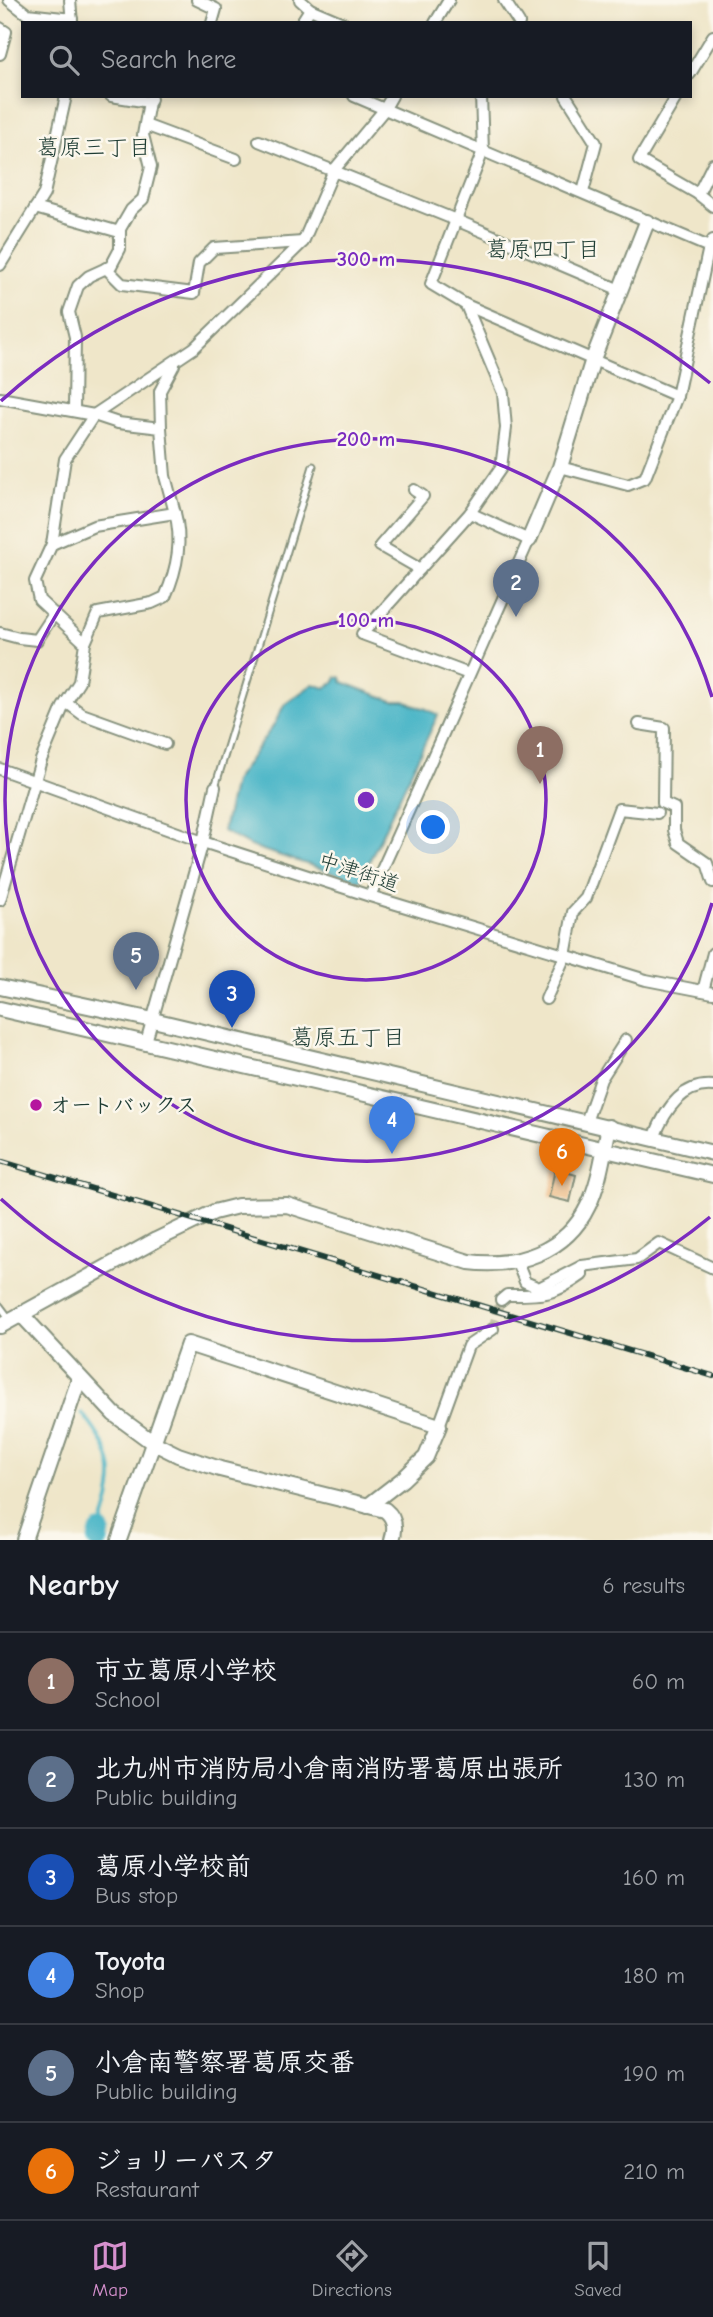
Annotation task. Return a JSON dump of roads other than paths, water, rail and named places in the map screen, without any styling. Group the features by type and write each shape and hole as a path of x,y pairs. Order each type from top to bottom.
{"street":[{"path":"9,0 27,13 72,21 70,0"},
{"path":"197,0 216,9 213,21"},
{"path":"300,0 310,9 339,21"},
{"path":"504,0 518,21"},
{"path":"437,21 447,1"},
{"path":"302,21 310,9"},
{"path":"0,28 6,32 0,54"},
{"path":"692,71 713,36"},
{"path":"0,265 44,194 66,98"},
{"path":"358,98 583,192 647,222 711,244 677,396 645,478 628,485 559,467"},
{"path":"85,643 38,600 35,582 52,544 65,459 94,415 194,348 303,242 334,170 391,98"},
{"path":"481,98 483,151 431,284 466,305 677,396"},
{"path":"567,98 596,143 583,192"},
{"path":"676,98 639,160 698,194 713,206"},
{"path":"74,411 75,337 69,312 78,286 89,276 111,266 120,249 120,229 131,210 143,199 151,167 143,135 150,99"},
{"path":"145,125 236,159"},
{"path":"259,141 456,220 620,290"},
{"path":"698,194 713,164"},
{"path":"35,208 116,231"},
{"path":"370,896 454,714 529,540 559,467 593,359 647,222"},
{"path":"0,241 8,251"},
{"path":"106,268 122,284 194,293 199,263 214,248 303,242"},
{"path":"466,305 503,393 506,428 501,468 470,513 362,634 469,674"},
{"path":"0,900 4,877 41,760 66,702 79,682 85,643 98,613 152,603 165,597 178,561 178,524 165,476 160,391 177,359"},
{"path":"0,398 94,415 118,423 161,428"},
{"path":"414,490 423,496 380,546 420,569"},
{"path":"52,544 94,526 175,513"},
{"path":"470,513 529,540"},
{"path":"0,633 19,639 37,640 54,614"},
{"path":"66,702 82,714 165,744"},
{"path":"639,723 664,727 663,803 674,808 674,830 678,843 707,863 713,882"},
{"name":"中津街道","path":"0,769 203,842 370,896 646,980 708,992"},
{"path":"146,1042 203,842 215,786"},
{"path":"545,999 565,956 573,912 586,898 619,809 657,813"},
{"path":"708,992 713,953"},
{"path":"0,987 153,1020 713,1153"},
{"path":"0,1009 713,1175"},
{"path":"586,1122 601,1079 626,1040"},
{"path":"654,1138 661,1119 680,1095 703,1085 713,1086"},
{"path":"392,1540 394,1525 390,1514 385,1510 219,1469 178,1455 152,1442 114,1414 79,1379 10,1320 156,1240 214,1212 238,1206 287,1205 469,1262 488,1265 517,1262 559,1244 576,1227 588,1206 599,1177 609,1127"},
{"path":"517,1262 525,1282 539,1288 582,1266 637,1259 659,1243 713,1268"},
{"path":"501,1300 507,1295 538,1296 561,1290 582,1275 582,1266"},
{"path":"368,1506 426,1457 468,1346 493,1329"},
{"path":"119,1540 188,1344 439,1426"},
{"path":"24,1540 79,1379"}],"lane":[{"path":"215,786 313,466"},
{"path":"0,1306 10,1320"}],"water":[{"path":"337,677 341,677 342,682 393,701 405,701 438,715 360,881 250,846 223,831 234,782 275,723 284,705 313,684 325,688 335,682"}],"waterway":[{"path":"82,1413 103,1444 112,1469 110,1496 100,1532"},
{"path":"98,1540 100,1532"}],"tunnel":[{"path":"493,1329 501,1300"}],"railway":[{"path":"0,1161 713,1376"}],"place":[{"name":"北九州市消防局小倉南消防署葛原出張所","path":"516,617"},
{"name":"市立葛原小学校","path":"540,784"},
{"name":"小倉南警察署葛原交番","path":"136,990"},
{"name":"葛原小学校前","path":"232,1028"},
{"name":"オートバックス","path":"36,1105"},
{"name":"Toyota","path":"392,1154"},
{"name":"ジョリーパスタ","path":"562,1186"}],"district":[{"name":"葛原三丁目","path":"94,147"},
{"name":"葛原四丁目","path":"543,249"},
{"name":"葛原五丁目","path":"348,1037"}]}
